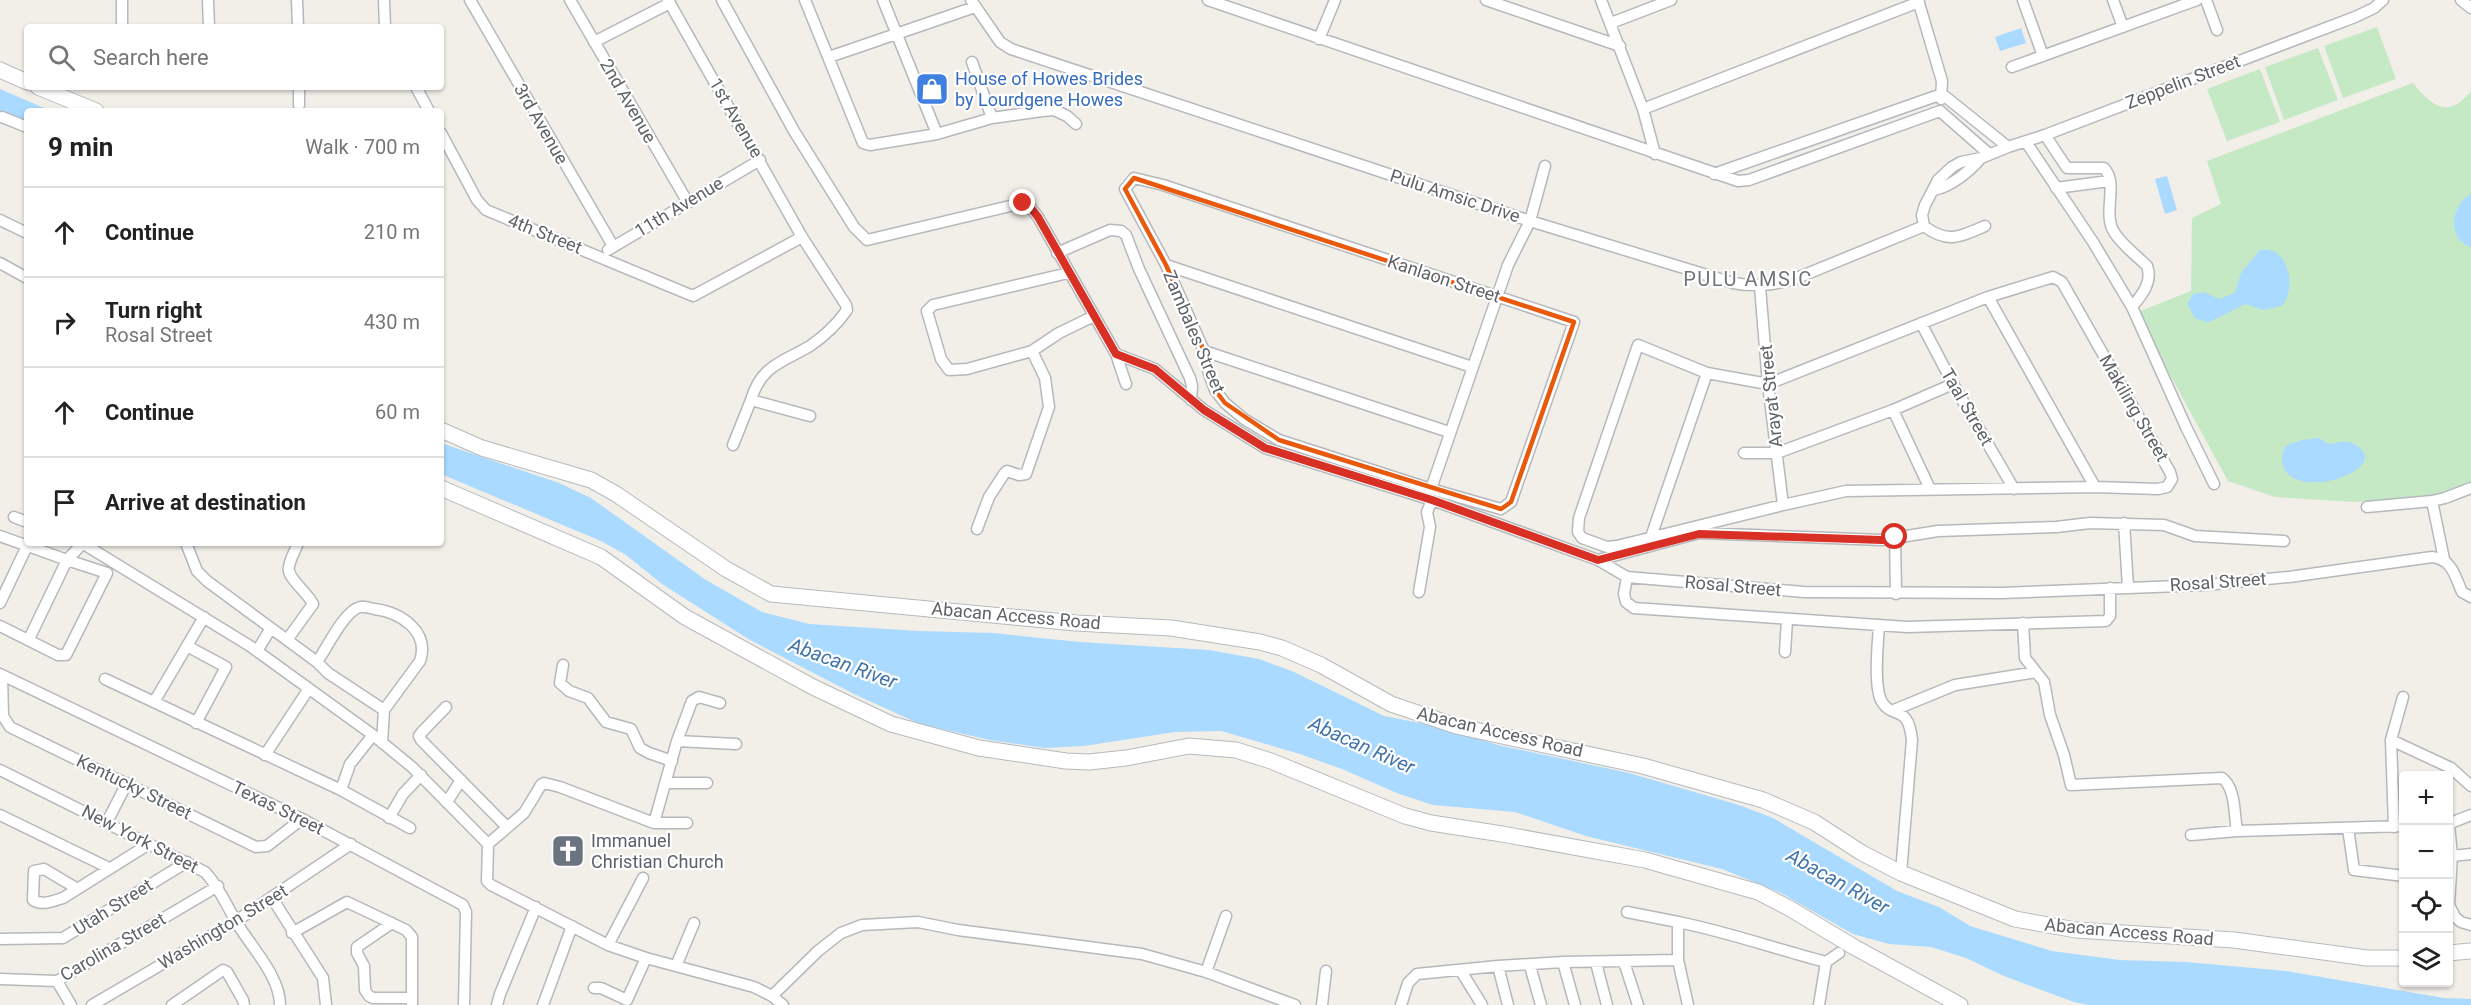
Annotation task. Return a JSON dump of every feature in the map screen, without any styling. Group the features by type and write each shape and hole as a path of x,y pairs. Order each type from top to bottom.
{"street":[{"path":"122,0 122,24"},
{"path":"208,0 209,24"},
{"path":"297,0 298,24"},
{"path":"384,0 385,24"},
{"name":"3rd Avenue","path":"470,0 613,246"},
{"name":"2nd Avenue","path":"570,0 687,201"},
{"path":"722,0 794,130 854,226 867,240 1023,203 1031,208 1038,217 1116,354 1126,384"},
{"path":"805,0 863,142 870,145 937,134 992,118 1054,110 1067,116 1076,124"},
{"path":"883,0 937,134"},
{"path":"1208,0 1238,5 1320,39 1738,181 1749,180 1940,111"},
{"path":"1320,39 1335,0"},
{"path":"1486,0 1620,46"},
{"path":"1601,0 1643,109 1656,154"},
{"path":"1611,23 1671,0"},
{"path":"2023,0 2043,56"},
{"path":"2113,0 2124,27"},
{"path":"2012,67 2197,0"},
{"path":"2206,0 2217,30"},
{"name":"Zeppelin Street","path":"1924,226 1922,215 1925,205 1938,180 1961,162 2026,142 2355,17 2374,8 2383,0"},
{"path":"2461,0 2471,8"},
{"path":"1643,109 1918,1 1942,81 1940,111"},
{"path":"594,42 669,2"},
{"name":"1st Avenue","path":"669,2 802,237 847,310 830,329 810,345 765,371 754,388 751,400"},
{"path":"829,57 897,36 973,4"},
{"name":"Pulu Amsic Drive","path":"973,4 1000,42 1011,49 1530,221 1733,283 1760,287 1792,280 1924,226"},
{"path":"972,62 992,118"},
{"path":"0,70 24,81"},
{"path":"45,90 89,108"},
{"path":"299,90 299,105"},
{"path":"418,90 427,108"},
{"path":"1942,94 2007,147"},
{"path":"1714,174 1942,94"},
{"path":"1940,111 1985,156"},
{"path":"1958,127 1967,114"},
{"path":"2,117 24,126"},
{"path":"2045,135 2067,168 2104,168 2108,172 2109,213 2114,232 2149,272 2146,286 2132,307"},
{"name":"4th Street","path":"444,139 477,200 486,210 693,296 802,237"},
{"path":"2026,142 2132,307 2214,484"},
{"name":"11th Avenue","path":"600,256 687,201 760,160"},
{"path":"1419,592 1431,527 1427,512 1449,432 1508,265 1530,221 1545,166"},
{"name":"Kanlaon Street","path":"1125,189 1134,178 1144,180 1574,322 1511,502 1502,509"},
{"path":"2056,188 2109,181"},
{"name":"Zambales Street","path":"1125,189 1166,265 1204,351 1215,390 1225,404 1244,419 1280,440 1432,495 1502,509"},
{"path":"0,220 24,232"},
{"path":"1924,226 1935,235 1949,239 1985,226"},
{"path":"1058,253 1075,243 1110,230 1120,231 1126,235 1190,378 1191,400"},
{"path":"0,263 24,276"},
{"path":"1166,265 1472,367"},
{"path":"1068,273 933,305 927,312 941,359 949,370 967,369 1032,351 1059,333 1094,316"},
{"name":"Makiling Street","path":"1707,373 1638,345 1579,518 1578,532 1581,538 1607,547 1629,544 1846,491 2096,487 2158,489 2167,487 2172,479 2062,282 2053,277 1988,297 1768,384"},
{"name":"Arayat Street","path":"1760,287 1782,505"},
{"path":"1988,297 2096,487"},
{"name":"Taal Street","path":"1921,323 1953,384 2014,489"},
{"path":"977,529 989,497 1004,474 1007,471 1019,475 1026,474 1049,407 1045,378 1032,351"},
{"path":"1204,351 1449,432"},
{"name":"Rosal Street","path":"1116,354 1155,369 1191,400 1265,448 1432,495 1598,560 1627,577 1804,591 1896,594 2003,593 2205,585 2289,577 2432,557 2444,559"},
{"path":"1651,537 1707,373 1768,384"},
{"path":"1744,453 1777,453 1893,410 1953,384"},
{"path":"733,445 751,400 810,416"},
{"path":"1893,410 1930,489"},
{"name":"Abacan Access Road","path":"444,431 482,448 591,480 616,494 726,569 771,594 1076,623 1171,628 1224,635 1271,645 1321,665 1391,704 1456,726 1643,766 1773,803 1814,822 1862,853 1901,873 1991,910 2052,927 2234,940 2367,958 2399,958"},
{"path":"2367,507 2432,501 2471,488"},
{"path":"444,489 601,557 685,617 824,692 891,724 979,748 1066,761 1089,762 1126,758 1189,746 1236,750 1271,761 1405,816 1431,823 1645,861 1758,892 1960,1005"},
{"path":"2432,501 2444,559 2451,567 2462,592 2471,597"},
{"path":"14,518 24,521"},
{"path":"1598,560 1699,534 1882,540 1938,531 2124,523 2164,525 2195,536 2210,538 2284,541"},
{"path":"2124,523 2128,587"},
{"path":"0,536 24,545"},
{"path":"1895,537 1896,594"},
{"path":"0,603 27,546 107,573 66,655 58,656 0,626"},
{"path":"29,639 67,560 80,546"},
{"path":"88,546 204,616 378,739 420,775 488,844"},
{"path":"187,546 197,571 207,581 317,662 328,673 384,710"},
{"path":"287,640 313,604 308,593 289,574 288,569 297,546"},
{"path":"1627,577 1624,594 1626,602 1634,608 1907,627 2106,621 2110,616 2110,588"},
{"path":"317,662 347,615 360,607 388,611 408,621 415,628 419,638 422,654 420,661 384,710 378,739 350,764 341,790"},
{"path":"154,702 204,616"},
{"path":"1785,652 1787,620"},
{"path":"2023,623 2025,658 2044,682 2050,715 2064,755 2071,785 2222,778 2228,782 2231,791 2236,831"},
{"path":"1879,625 1878,689 1881,700 1906,717 1911,726 1912,740 1901,873"},
{"path":"256,651 271,628"},
{"path":"187,646 226,668 196,723"},
{"path":"563,665 560,683 569,691 588,698 606,723 631,729 640,748 672,761"},
{"path":"1894,710 1955,685 2036,672"},
{"name":"Kentucky Street","path":"1,675 3,716 10,727 256,847 267,846 302,819"},
{"name":"Texas Street","path":"1,675 302,819 463,905 465,912 464,1005"},
{"path":"105,679 341,790 389,819 410,828"},
{"path":"264,755 308,690"},
{"path":"2191,835 2236,831 2399,826 2391,740 2403,697"},
{"path":"654,823 677,741 694,698 707,698 720,703"},
{"path":"446,707 419,736 420,740 507,826"},
{"path":"2391,740 2451,768 2471,786"},
{"path":"677,741 736,744"},
{"name":"New York Street","path":"0,770 205,872 218,885 236,921 272,978 280,1005"},
{"path":"389,819 403,794 420,775"},
{"path":"447,802 460,780"},
{"path":"107,822 127,783"},
{"path":"687,823 654,823 544,783 524,813 488,844 487,881 608,945 646,958 754,987 772,996 783,1005"},
{"path":"667,783 707,783"},
{"path":"0,815 109,868"},
{"path":"2453,822 2471,815"},
{"path":"2348,828 2354,870 2399,876"},
{"path":"76,888 149,844"},
{"name":"Washington Street","path":"92,1005 236,921 351,844"},
{"path":"2453,856 2471,854"},
{"name":"Utah Street","path":"0,939 63,938 187,862"},
{"path":"608,945 643,878"},
{"name":"Carolina Street","path":"0,979 57,981 218,885"},
{"path":"272,898 292,933 323,978 326,1005"},
{"path":"292,933 346,902 392,922 409,932 412,937 412,1002 373,998 365,990 364,966 357,953 357,947 392,922"},
{"path":"497,1005 536,907"},
{"path":"1628,912 1721,931 1750,942 1826,962"},
{"path":"2453,913 2461,922 2471,925"},
{"path":"1206,972 1226,916"},
{"path":"772,996 818,951 841,933 862,925 918,922 958,930 1125,950 1206,972 1295,1005"},
{"path":"1678,922 1678,960 1688,1005"},
{"path":"676,966 694,924"},
{"path":"543,1005 572,926"},
{"path":"2453,953 2471,951"},
{"path":"1819,1005 1826,962 1839,953"},
{"path":"594,988 602,988 627,1000 646,958"},
{"path":"1401,1005 1408,983 1417,974 1443,970 1461,971 1563,962 1678,960"},
{"path":"1563,962 1575,1005"},
{"path":"1624,962 1638,1005"},
{"path":"1596,963 1607,1005"},
{"path":"1498,966 1508,1005"},
{"path":"1530,966 1541,1005"},
{"path":"172,1005 223,970 227,972 244,1005"},
{"path":"1322,1005 1326,971"},
{"path":"1461,971 1482,1005"},
{"path":"57,981 71,1005"}],"highlighted area":[{"path":"1134,178 1574,322 1511,502 1501,509 1279,440 1225,403 1215,390 1204,351 1166,265 1125,189"}],"green space":[{"path":"2377,27 2396,79 2343,98 2324,46"},
{"path":"2318,48 2338,100 2284,120 2265,67"},
{"path":"2260,69 2280,122 2227,141 2207,89"},
{"path":"2413,83 2434,103 2448,107 2463,100 2471,91 2471,484 2428,497 2354,502 2275,497 2228,481 2138,312 2191,291 2192,218 2221,204 2207,161"}],"water":[{"path":"2021,28 2026,43 2000,51 1995,37"},
{"path":"0,89 44,108 24,108 24,123 0,112"},
{"path":"2167,176 2177,210 2165,214 2155,179"},
{"path":"2471,194 2471,247 2458,237 2454,221 2459,205"},
{"path":"2260,250 2270,250 2278,254 2288,269 2289,289 2282,306 2263,310 2245,304 2212,321 2206,322 2195,318 2187,304 2193,294 2204,292 2219,299 2235,293 2241,273"},
{"path":"2319,438 2329,444 2345,442 2354,444 2364,453 2363,462 2354,471 2340,478 2323,482 2306,482 2292,477 2283,466 2282,455 2285,447 2302,440"},
{"name":"Abacan River","path":"444,444 559,483 591,498 706,580 762,612 809,624 993,633 1080,642 1209,650 1259,659 1294,672 1384,716 1445,728 1498,745 1629,773 1739,805 1773,818 1897,891 1939,907 1970,926 2052,951 2119,960 2186,962 2286,971 2444,998 2471,999 2471,1005 2088,1005 2074,1002 2004,976 1966,958 1931,947 1889,944 1853,934 1781,893 1722,869 1586,836 1515,812 1433,805 1300,754 1221,731 1175,732 1084,746 1044,748 990,740 920,724 854,694 750,640 662,584 626,555 601,541 444,475"}],"place":[{"name":"House of Howes Brides by Lourdgene Howes","path":"932,89"},
{"name":"Immanuel Christian Church","path":"568,851"}],"district":[{"name":"PULU AMSIC","path":"1748,279"}],"route":[{"path":"1023,203 1031,208 1038,217 1116,354 1155,369 1204,410 1265,448 1432,500 1598,560 1699,534 1882,540 1895,537"}]}
